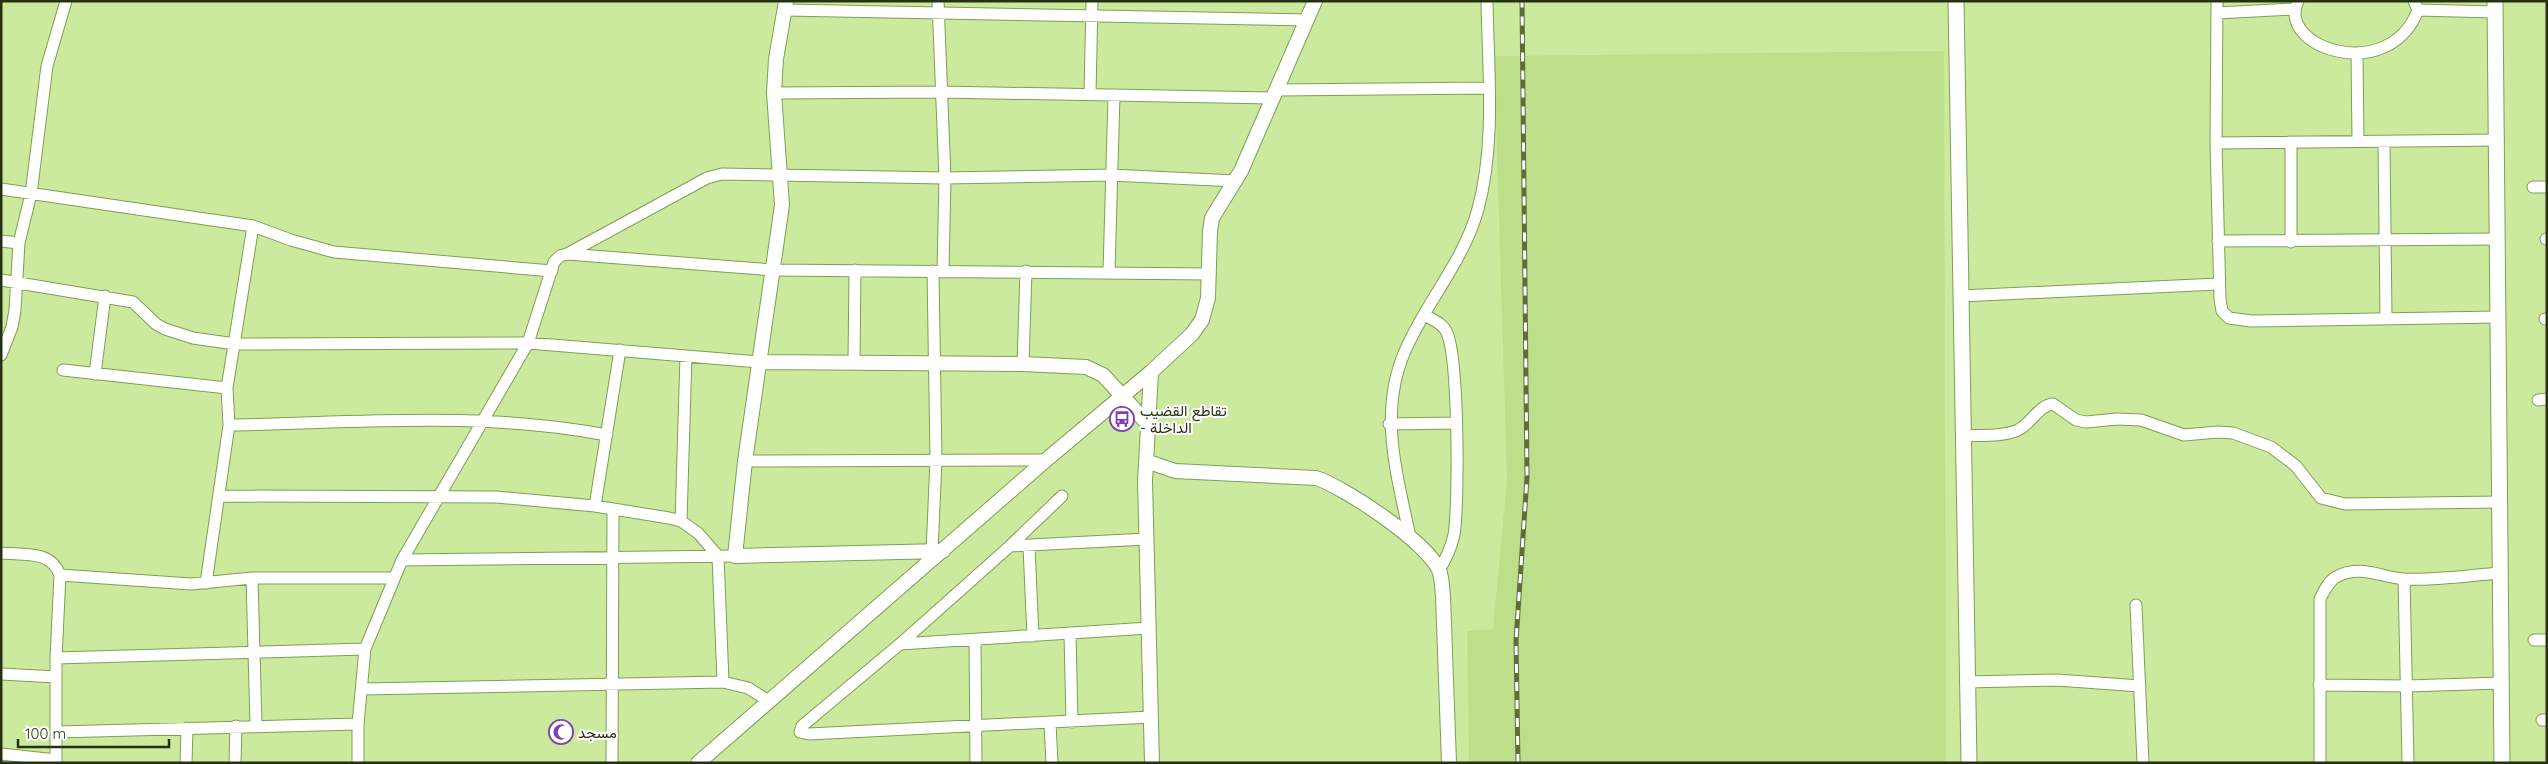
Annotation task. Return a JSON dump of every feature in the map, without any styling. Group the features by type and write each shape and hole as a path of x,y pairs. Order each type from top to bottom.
{"main road":[{"path":"1956,1 1966,682 1969,763"},
{"path":"2495,7 2498,140 2502,763"}],"street":[{"path":"1,355 12,327 19,243 31,194 47,66 66,1"},
{"path":"937,552 935,364 938,271 945,178 938,1"},
{"path":"1090,94 1092,1"},
{"path":"698,763 937,552 1151,372 1192,334 1202,320 1208,298 1212,218 1235,182 1276,94 1315,1"},
{"path":"1410,537 1399,493 1389,424 1394,383 1405,350 1461,250 1478,211 1488,153 1487,1"},
{"path":"2495,7 2416,6 2412,25 2400,39 2382,49 2356,54 2338,51 2318,44 2304,35 2296,23 2296,5 2217,7 2216,143 2218,284 2222,311 2229,318 2237,320 2498,317"},
{"path":"735,556 745,461 782,205 774,92 776,59 786,6 938,14 1307,20"},
{"path":"2356,54 2358,141"},
{"path":"774,92 1114,95 1276,94 1488,88"},
{"path":"1109,272 1114,95"},
{"path":"2216,143 2498,140"},
{"path":"2291,142 2291,242"},
{"path":"2384,142 2386,318"},
{"path":"358,763 358,724 365,649 402,560 528,343 552,271 560,256 568,254 707,178 722,174 945,178 1111,175 1235,182"},
{"path":"2533,188 2547,187"},
{"path":"1,189 253,226 291,240 334,252 552,271"},
{"path":"206,583 229,425 227,388 253,226"},
{"path":"2218,240 2291,242 2498,238"},
{"path":"1,241 19,243"},
{"path":"568,254 773,270 1210,274"},
{"path":"854,363 855,270"},
{"path":"1023,364 1026,271"},
{"path":"1,280 133,302 156,324 165,329 193,338 235,344 528,343 759,362 1023,364 1096,370 1147,423"},
{"path":"1961,296 2218,284"},
{"path":"95,374 105,296"},
{"path":"1425,315 1442,324 1451,344 1457,470 1454,534 1450,549 1439,570"},
{"path":"595,506 620,350"},
{"path":"681,521 686,356"},
{"path":"63,370 227,388"},
{"path":"1151,372 1145,482 1152,763"},
{"path":"1962,436 2019,430 2046,406 2053,404 2076,420 2086,422 2117,418 2141,420 2184,435 2218,432 2233,433 2271,447 2282,454 2296,466 2315,493 2330,501 2345,504 2500,502"},
{"path":"229,425 483,420 531,423 607,435"},
{"path":"1389,424 1455,423"},
{"path":"745,461 1046,460"},
{"path":"1146,460 1175,471 1316,478 1333,483 1410,537 1427,554 1439,570 1444,596 1449,763"},
{"path":"1145,482 1175,471"},
{"path":"220,496 496,497 595,506 681,521 698,533 718,556 723,682"},
{"path":"1062,496 1010,546 900,644 802,726 800,732 809,734 976,727 1151,717"},
{"path":"612,509 612,763"},
{"path":"1010,546 1029,547 1146,539"},
{"path":"1029,547 1034,636"},
{"path":"402,560 937,552"},
{"path":"1,553 42,556 50,559 57,566 60,575 56,658 56,761 1,754"},
{"path":"2320,763 2320,599 2329,583 2336,577 2349,572 2366,571 2404,579 2500,573"},
{"path":"60,575 191,584 252,578 394,578"},
{"path":"252,578 256,725"},
{"path":"2404,579 2408,763"},
{"path":"2136,605 2143,763"},
{"path":"900,644 1148,628"},
{"path":"1070,634 1072,722"},
{"path":"975,640 976,763"},
{"path":"2534,640 2547,640"},
{"path":"56,658 365,649"},
{"path":"1,674 56,677"},
{"path":"1966,682 2057,680 2140,686"},
{"path":"362,689 723,682 748,688 769,702"},
{"path":"2319,685 2407,686 2501,683"},
{"path":"1050,723 1052,763"},
{"path":"57,732 256,725 358,724"},
{"path":"235,763 236,726"},
{"path":"186,763 187,728"}],"shaded area":[{"path":"1944,51 1946,763 1469,763 1467,631 1493,629 1507,480 1494,56"}],"railway":[{"path":"1518,763 1516,641 1527,477 1522,1"}],"place":[{"name":"تقاطع القضيب - الداخلة","path":"1122,419"},
{"name":"مسجد","path":"561,732"}]}
